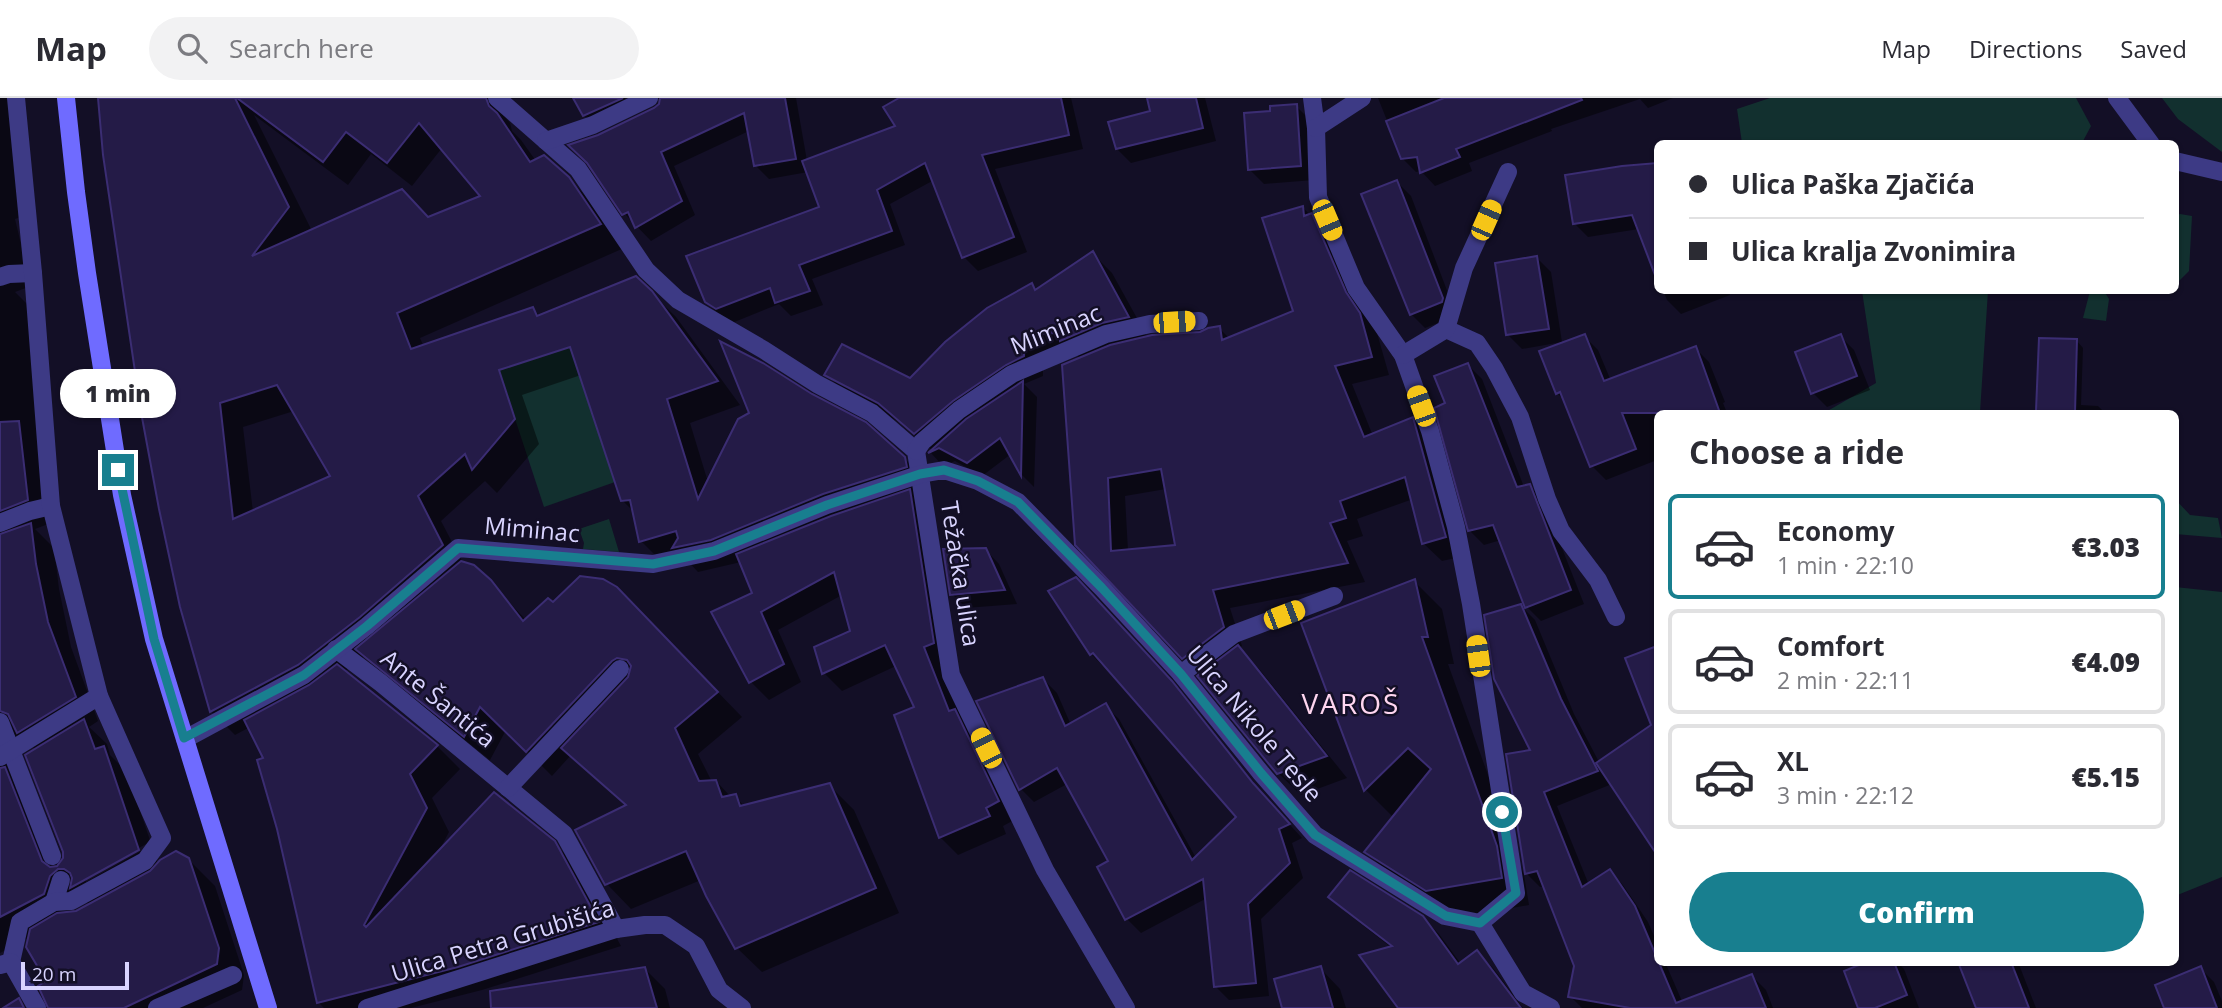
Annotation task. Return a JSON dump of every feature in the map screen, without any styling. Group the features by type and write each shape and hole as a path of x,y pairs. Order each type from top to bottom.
{"main road":[{"path":"66,98 87,273 122,495 154,639 268,1008"}],"street":[{"path":"16,98 51,506 99,696 162,838 145,862 71,901 54,902 20,922 5,963 37,1008"},
{"path":"497,98 578,169 646,270 677,300 745,338 817,384 873,413 916,451"},
{"path":"546,141 593,125 649,98"},
{"path":"1312,98 1318,197 1356,288 1403,355 1430,431 1456,527 1471,604 1497,785 1516,893 1480,923 1523,992 1551,1008"},
{"path":"1315,128 1362,98"},
{"path":"2118,99 2148,140"},
{"path":"0,136 19,131"},
{"path":"2179,162 2222,173"},
{"path":"1403,355 1446,329 1464,268 1508,172"},
{"path":"0,277 33,273"},
{"name":"Miminac","path":"916,451 922,442 959,410 1012,374 1106,334 1150,324 1199,321"},
{"path":"1446,329 1477,343 1494,368 1520,417 1546,499 1561,531 1598,580 1616,617"},
{"name":"Težačka ulica","path":"916,451 951,675 1045,870 1126,1008"},
{"name":"Ulica Nikole Tesle","path":"920,474 944,470 978,481 1018,502 1181,674 1315,835 1446,916 1480,923"},
{"name":"Miminac","path":"184,738 304,675 458,548 653,564 714,551 827,505 920,474"},
{"path":"0,523 51,506"},
{"path":"1181,674 1234,634 1334,596"},
{"name":"Ante Šantića","path":"336,649 564,834 617,929"},
{"path":"508,788 620,669"},
{"path":"6,754 99,696"},
{"path":"0,722 6,754 52,856"},
{"path":"54,902 61,880"},
{"name":"Ulica Petra Grubišića","path":"367,1008 617,929 645,925 665,925 696,946 719,990 742,1008"},
{"path":"157,1008 233,975"}],"green space":[{"path":"1770,98 2076,98 2091,126 2084,140 1742,140 1737,109"},
{"path":"2162,98 2222,98 2222,152 2178,119"},
{"path":"2179,214 2192,216 2189,271 2179,281"},
{"path":"1862,294 1988,294 1980,410 1829,410 1876,383"},
{"path":"2089,294 2106,294 2109,299 2106,321 2083,318"},
{"path":"570,347 615,482 544,507 499,370"},
{"path":"2179,503 2190,515 2218,518 2222,538 2179,534"},
{"path":"609,519 619,552 583,549 584,543 579,529"},
{"path":"2179,587 2222,592 2222,877 2179,894"}],"building":[{"path":"98,98 235,98 289,207 252,256 402,189 428,217 480,196 419,123 387,163 346,132 323,162 237,98 486,98 530,162 544,155 569,177 601,224 397,313 411,349 533,307 537,316 636,276 652,291 718,381 667,399 698,499 738,419 749,413 720,341 866,422 905,457 907,467 823,494 711,540 672,548 678,538 676,531 639,542 630,500 621,501 570,347 499,370 515,419 472,470 465,454 418,496 443,545 360,617 298,665 210,712 180,607 159,509 141,412 103,155","holes":["277,385 330,476 233,519 220,403"]},
{"path":"573,98 623,98 583,116"},
{"path":"660,98 785,98 796,159 754,166 744,113 661,152 682,201 635,228 628,212 622,215 587,163 568,145 598,135 654,108 659,104"},
{"path":"899,98 1061,98 1069,135 982,155 1014,237 962,258 925,163 877,190 892,231 799,265 810,291 775,303 770,288 716,309 705,302 686,256 819,207 802,161 895,126 883,107"},
{"path":"1147,98 1196,98 1203,128 1116,149 1108,122 1150,111"},
{"path":"1444,98 1582,100 1456,149 1460,157 1420,173 1417,157 1401,159 1386,121"},
{"path":"1297,104 1301,166 1248,170 1244,113 1270,111 1270,106"},
{"path":"1654,163 1654,272 1632,215 1573,224 1565,175"},
{"path":"1397,180 1443,298 1442,302 1410,315 1361,194"},
{"path":"1303,206 1304,216 1312,213 1346,292 1360,313 1372,357 1335,366 1364,437 1413,417 1446,537 1422,544 1405,477 1340,501 1346,518 1330,523 1348,563 1213,590 1224,627 1182,659 1075,545 1062,365 1110,345 1152,335 1200,332 1220,326 1222,340 1293,311 1262,218","holes":["1161,469 1175,545 1111,551 1108,478"]},
{"path":"1093,251 1129,317 1102,323 1060,341 1060,333 1025,334 1024,356 953,401 914,434 878,403 824,375 842,344 910,378 945,342 987,308 1032,283 1035,290"},
{"path":"1537,256 1549,329 1506,335 1495,263"},
{"path":"1585,334 1604,381 1696,346 1719,410 1622,413 1636,449 1590,467 1560,392 1556,394 1539,351"},
{"path":"1841,334 1857,376 1811,394 1795,352"},
{"path":"2039,338 2077,339 2075,410 2036,410"},
{"path":"1468,363 1517,487 1530,484 1571,590 1525,608 1493,525 1468,531 1434,408 1445,403 1434,376"},
{"path":"1023,381 1021,476 1000,438 967,463 939,448 928,453 966,419"},
{"path":"19,421 28,500 0,511 0,422"},
{"path":"910,489 934,643 924,647 949,711 955,709 999,801 986,808 990,816 939,838 894,715 914,707 885,645 822,674 814,647 850,631 834,572 761,612 784,664 749,683 711,612 752,593 736,554 831,516"},
{"path":"31,523 48,622 76,697 17,733 8,714 0,711 0,534"},
{"path":"986,548 1005,590 950,595 943,549"},
{"path":"461,561 474,565 491,580 523,621 548,598 553,602 580,576 603,579 617,587 718,692 675,728 699,781 716,780 722,797 736,794 740,806 830,783 876,888 735,949 706,896 686,851 605,885 575,830 626,805 561,748 628,677 631,666 627,660 617,658 612,661 526,752 480,707 464,737 355,649"},
{"path":"1076,577 1172,681 1253,783 1290,824 1279,829 1290,863 1248,904 1256,983 1214,987 1203,879 1125,920 1097,867 1108,861 1057,768 1019,790 976,701 1043,677 1065,726 1106,703 1192,860 1236,817 1093,653 1090,655 1048,591"},
{"path":"1415,579 1428,637 1422,637 1497,846 1502,878 1426,891 1364,852 1431,769 1408,748 1364,791 1301,623"},
{"path":"1521,604 1561,699 1598,771 1544,792 1582,887 1610,869 1635,906 1654,951 1654,966 1660,966 1676,1003 1752,974 1766,1008 1630,1008 1568,997 1574,966 1537,871 1525,874 1506,754 1530,750 1494,679 1484,615"},
{"path":"1238,645 1327,756 1277,774 1197,676"},
{"path":"1654,647 1654,850 1596,763 1651,725 1625,658"},
{"path":"337,664 438,745 410,774 427,808 364,925 366,927 494,792 555,841 599,922 458,967 317,1003 277,829 257,760 263,758 244,720 309,685"},
{"path":"84,719 95,749 104,746 139,850 70,888 70,873 58,869 50,876 44,894 0,917 0,768 5,767 42,861 50,867 57,866 63,858 63,852 25,755"},
{"path":"176,851 189,858 219,948 217,964 124,1008 48,1008 38,986 46,981 26,947 30,929 57,913 76,911 150,871 160,860"},
{"path":"1350,870 1423,916 1458,964 1477,950 1521,1008 1398,1008 1359,955 1392,946 1328,897"},
{"path":"1321,966 1333,1008 1282,1008 1274,979"},
{"path":"1856,966 1896,966 1907,995 1875,1008 1858,1008 1844,971"},
{"path":"1960,966 2013,966 2029,1008 1976,1008"},
{"path":"2201,966 2217,1008 2164,1008 2155,985"},
{"path":"645,967 657,1008 491,1008 490,991"},
{"path":"19,998 24,1008 3,1008"}],"district":[{"name":"VAROŠ","path":"1351,704"}],"route":[{"path":"118,470 154,639 184,738 304,675 367,626 458,548 590,561 653,564 714,551 827,505 920,474 944,470 978,481 1018,502 1181,674 1315,835 1446,916 1480,923 1516,893 1502,812"}]}
